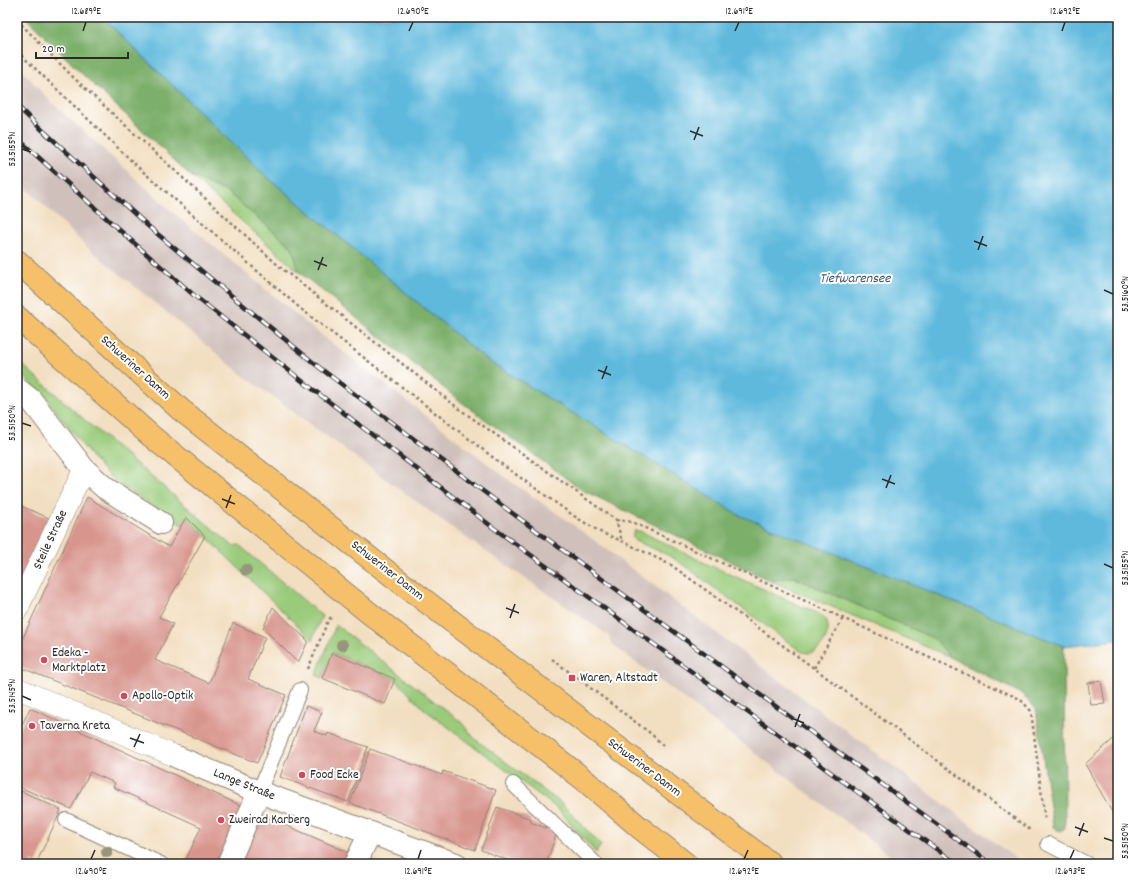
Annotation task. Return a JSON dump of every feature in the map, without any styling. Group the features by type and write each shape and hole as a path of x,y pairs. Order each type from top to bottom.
{"main road":[{"name":"Schweriner Damm","path":"17,262 181,410 399,582 770,864"},
{"path":"17,317 150,436 368,612 582,778 639,827 686,864"}],"street":[{"path":"17,389 31,400 84,469 105,488 161,524"},
{"name":"Steile Straße","path":"17,610 84,469"},
{"name":"Lange Straße","path":"22,690 259,792 456,864"},
{"path":"228,864 259,792"},
{"path":"355,864 370,833"}],"lane":[{"path":"259,792 300,690"},
{"path":"513,784 596,864"},
{"path":"66,820 161,864"},
{"path":"1048,844 1087,864"}],"path":[{"path":"17,20 75,80 280,267 458,408 616,520 632,522 1020,699 1031,711 1048,844"},
{"path":"17,51 140,169 301,309 504,466 577,518 602,533 671,564 814,668 1048,844"},
{"path":"616,520 622,541"},
{"path":"300,690 327,623 333,615"},
{"path":"814,668 843,618"}],"shaded area":[{"path":"17,65 51,102 176,215 306,323 510,481 571,523 1023,864 901,864 613,645 608,635 465,537 240,373 87,247 17,179"}],"green space":[{"path":"25,17 102,17 265,175 488,361 739,515 1064,646 1065,828 1060,831 1053,827 1036,709 1022,694 950,657 935,639 793,577 771,581 582,490 460,401 299,272 292,247 227,192 191,176 77,69"},
{"path":"191,176 227,192 292,247 299,272"},
{"path":"17,360 87,422 233,546 239,545 322,616 312,640 187,518 182,525 113,480 94,460 42,393 17,371"},
{"path":"634,531 640,531 707,564 821,615 825,618 828,628 825,640 818,649 813,652 807,653 800,651 678,561 666,554 635,541 632,537"},
{"path":"793,577 935,639 950,657 771,581"},
{"path":"336,625 461,722 475,739 562,804 601,845 596,853 558,809 424,709 395,679 333,653 322,678 316,675"}],"water":[{"name":"Tiefwarensee","path":"102,17 1118,17 1118,640 1064,646 739,515 488,361 265,175"}],"building":[{"path":"87,497 169,547 186,517 205,536 159,617 173,624 155,660 209,683 233,623 265,637 248,679 286,695 257,763 17,666 17,651"},
{"path":"17,504 53,520 17,591"},
{"path":"273,607 308,641 298,663 263,628"},
{"path":"332,653 395,679 385,704 322,678"},
{"path":"1101,681 1105,704 1091,705 1088,683"},
{"path":"306,706 322,712 314,731 327,736 328,733 368,747 348,802 280,777"},
{"path":"30,708 244,807 218,864 184,864 201,827 113,787 115,783 90,772 71,809 17,786 17,735"},
{"path":"1118,735 1118,808 1112,812 1085,764"},
{"path":"370,749 442,775 443,771 496,790 475,850 350,803"},
{"path":"17,789 61,810 36,864 32,861 31,864 17,864"},
{"path":"497,807 531,819 530,822 557,832 546,864 518,864 481,850"},
{"path":"260,814 350,853 345,864 238,864"},
{"path":"370,859 382,864 368,864"}],"railway":[{"path":"17,106 148,226 320,368 508,510 991,864"},
{"path":"17,138 196,297 306,384 495,529 957,864"}],"place":[{"name":"Edeka - Marktplatz","path":"44,660"},
{"name":"Waren, Altstadt","path":"572,678"},
{"name":"Apollo-Optik","path":"124,696"},
{"name":"Taverna Kreta","path":"32,726"},
{"name":"Food Ecke","path":"302,775"},
{"name":"Zweirad Karberg","path":"221,820"}]}
